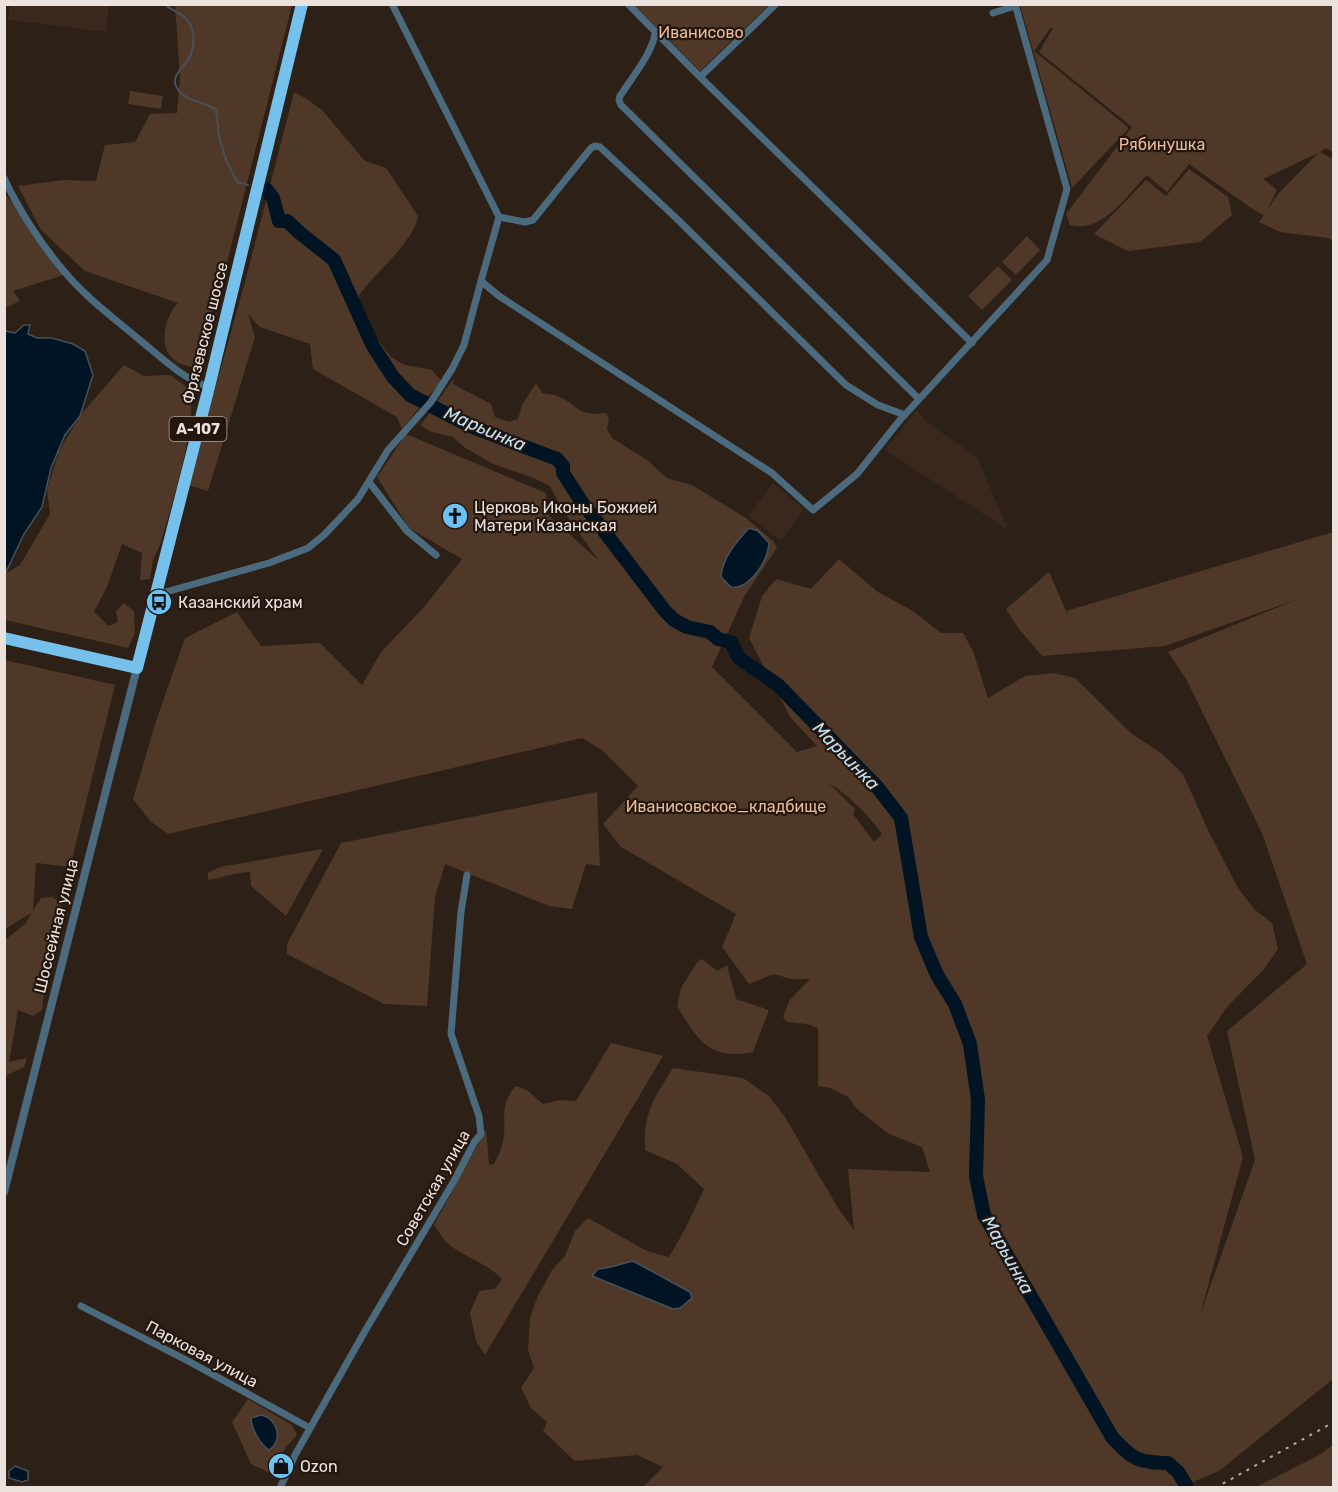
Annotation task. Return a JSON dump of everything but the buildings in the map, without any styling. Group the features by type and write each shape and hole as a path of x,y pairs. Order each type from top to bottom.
{"highway":[{"name":"Фрязевское шоссе","path":"137,668 209,387 302,4"},
{"path":"4,638 137,668"}],"street":[{"path":"155,595 269,563 308,548 358,499 388,450 428,405 452,369 464,345 499,217 392,4"},
{"path":"628,4 699,77 972,343"},
{"path":"699,77 776,4"},
{"path":"481,281 509,302 772,473 813,510 857,474 919,399 1047,260 1067,189 1015,5 994,14"},
{"path":"655,33 649,50 620,96 621,105 919,399"},
{"path":"499,217 525,222 533,220 591,148 600,147 736,276 846,385 878,405 905,415"},
{"path":"4,178 14,201 63,271 99,306 175,369 192,381 209,387"},
{"path":"369,482 407,531 436,555"},
{"name":"Шоссейная улица","path":"4,1192 137,668"},
{"name":"Советская улица","path":"280,1488 310,1428 481,1134 479,1116 451,1035 461,912 467,875"},
{"name":"Парковая улица","path":"81,1305 310,1428"}],"shaded area":[{"path":"10,4 109,5 106,32 8,20"},
{"path":"916,410 928,423 977,457 1008,530 885,450"},
{"path":"773,483 804,509 781,541 748,516"}],"green space":[{"path":"175,5 292,5 216,306 211,314 214,321 207,352 205,358 194,368 180,364 173,359 165,346 167,322 178,303 85,271 41,230 18,186 63,180 96,181 105,145 135,142 150,114 177,113 180,77"},
{"name":"Иванисово","path":"634,5 769,5 700,71"},
{"name":"Рябинушка","path":"1020,5 1333,5 1333,152 1326,148 1320,152 1333,159 1333,241 1328,238 1280,232 1259,222 1264,215 1189,164 1167,192 1147,175 1123,202 1104,218 1093,224 1070,225 1066,214 1132,127 1039,52 1053,28 1051,27 1034,51 1129,128 1072,188","holes":["1318,153 1279,193 1267,210 1277,190 1263,179"]},
{"path":"130,91 163,96 161,109 128,104"},
{"path":"294,92 323,111 365,161 386,168 418,216 409,237 359,295 362,319 391,357 405,365 432,370 441,381 402,429 397,417 313,369 310,344 260,327 248,314 255,337 208,491 188,485 246,278"},
{"path":"1189,169 1228,197 1232,215 1200,242 1128,251 1094,234 1146,180 1166,196"},
{"path":"4,192 64,275 13,291 20,301 5,308"},
{"path":"1027,236 1040,250 1016,275 1002,262"},
{"path":"998,266 1012,280 982,310 968,296"},
{"path":"124,365 144,376 170,375 187,388 191,402 191,420 182,465 160,545 153,560 150,579 140,580 142,553 122,544 107,587 94,612 109,626 118,622 116,611 124,603 134,611 135,633 128,648 5,620 5,574 20,565 50,514 47,490 59,451 82,413"},
{"name":"Иванисовское_кладбище","path":"454,378 453,384 491,404 495,417 509,422 518,419 522,405 536,383 542,393 564,399 583,411 596,414 606,413 609,418 607,429 612,438 647,460 667,478 692,485 746,518 773,541 777,548 745,595 712,667 797,752 817,746 790,717 749,638 762,596 776,579 811,589 839,559 878,592 913,611 941,633 963,633 973,651 988,698 1025,676 1054,673 1075,678 1132,734 1161,753 1183,774 1238,888 1254,909 1272,923 1278,949 1264,969 1227,1007 1207,1036 1243,1157 1200,1315 1255,1160 1227,1031 1307,964 1262,833 1186,679 1168,652 1298,599 1165,646 1042,656 1019,629 1006,609 1049,572 1066,611 1333,532 1333,1379 1219,1471 1181,1487 642,1488 663,1467 637,1455 575,1461 543,1431 547,1422 531,1408 521,1388 534,1368 528,1350 530,1318 537,1298 552,1270 565,1256 575,1231 588,1218 647,1251 669,1257 704,1189 677,1164 645,1150 646,1126 651,1106 673,1068 743,1078 769,1096 785,1117 838,1208 854,1230 848,1169 930,1172 922,1147 889,1134 857,1109 848,1097 830,1088 818,1086 818,1028 807,1024 787,1022 783,1017 789,1001 810,979 791,979 774,974 749,984 722,947 736,914 621,847 603,824 638,786 602,750 582,738 168,834 150,821 133,799 156,721 185,638 237,612 261,646 320,643 362,685 381,652 424,607 462,559 409,528 377,477 406,434 546,493 548,515 599,561 562,509 550,486 493,464 464,447 453,437 429,431 421,425","holes":["828,782 851,799 877,827 882,834 874,842 853,814 855,809"]},
{"path":"5,660 115,685 70,867 36,863 33,912 5,929"},
{"path":"597,792 600,866 586,864 572,909 549,906 445,864 435,897 427,1006 384,1004 287,954 287,944 341,843"},
{"path":"323,849 286,916 251,886 250,872 208,880 208,873 220,867"},
{"path":"52,897 61,903 60,931 42,1010 33,1016 18,1010 9,1062 27,1058 24,1067 7,1075 5,1080 5,940 25,924 41,898"},
{"path":"702,959 717,971 727,965 736,999 769,1010 753,1052 725,1053 706,1045 691,1028 677,1006 681,988 698,961"},
{"path":"611,1043 663,1056 485,1355 476,1341 470,1313 479,1291 495,1289 502,1279 489,1268 452,1247 434,1225 486,1129 489,1165 494,1164 504,1137 506,1102 516,1086 527,1090 543,1104 559,1100 576,1101"},
{"path":"248,1399 292,1425 297,1435 286,1447 270,1473 251,1464 232,1422"},
{"path":"1333,1445 1333,1487 1256,1487 1319,1455"}],"water":[{"path":"24,325 30,325 28,334 37,338 52,338 73,344 85,351 93,375 80,416 65,435 51,468 42,507 24,534 5,574 5,331 15,333"},
{"path":"749,528 758,531 769,543 768,550 762,565 751,579 738,587 731,587 721,577 724,563 731,550"},
{"path":"633,1261 690,1292 692,1298 680,1308 673,1309 592,1276 598,1269"},
{"path":"261,1415 271,1420 277,1430 274,1446 269,1450 259,1440 251,1422 251,1418"},
{"path":"15,1466 28,1471 28,1480 22,1482 9,1478 9,1471"}],"waterway":[{"name":"Марьинка","path":"165,4 185,17 190,24 194,39 188,60 175,78 176,86 183,95 216,110 219,136 226,160 237,182 248,185"},
{"name":"Марьинка","path":"266,189 273,198 279,221 287,221 334,260 373,346 393,377 410,395 470,426 557,459 581,501 665,611 674,620 687,627 710,632 718,639 731,642 739,658 778,685 878,788 901,818 921,937 937,975 955,1004 970,1044 978,1100 976,1176 984,1215 1112,1437 1125,1451 1136,1458 1149,1462 1168,1463 1178,1472 1186,1485"}],"railway":[{"path":"1215,1488 1334,1422"}],"place":[{"name":"Церковь Иконы Божией Матери Казанская","path":"455,516"},
{"name":"Казанский храм","path":"159,602"},
{"name":"Ozon","path":"281,1466"}]}
